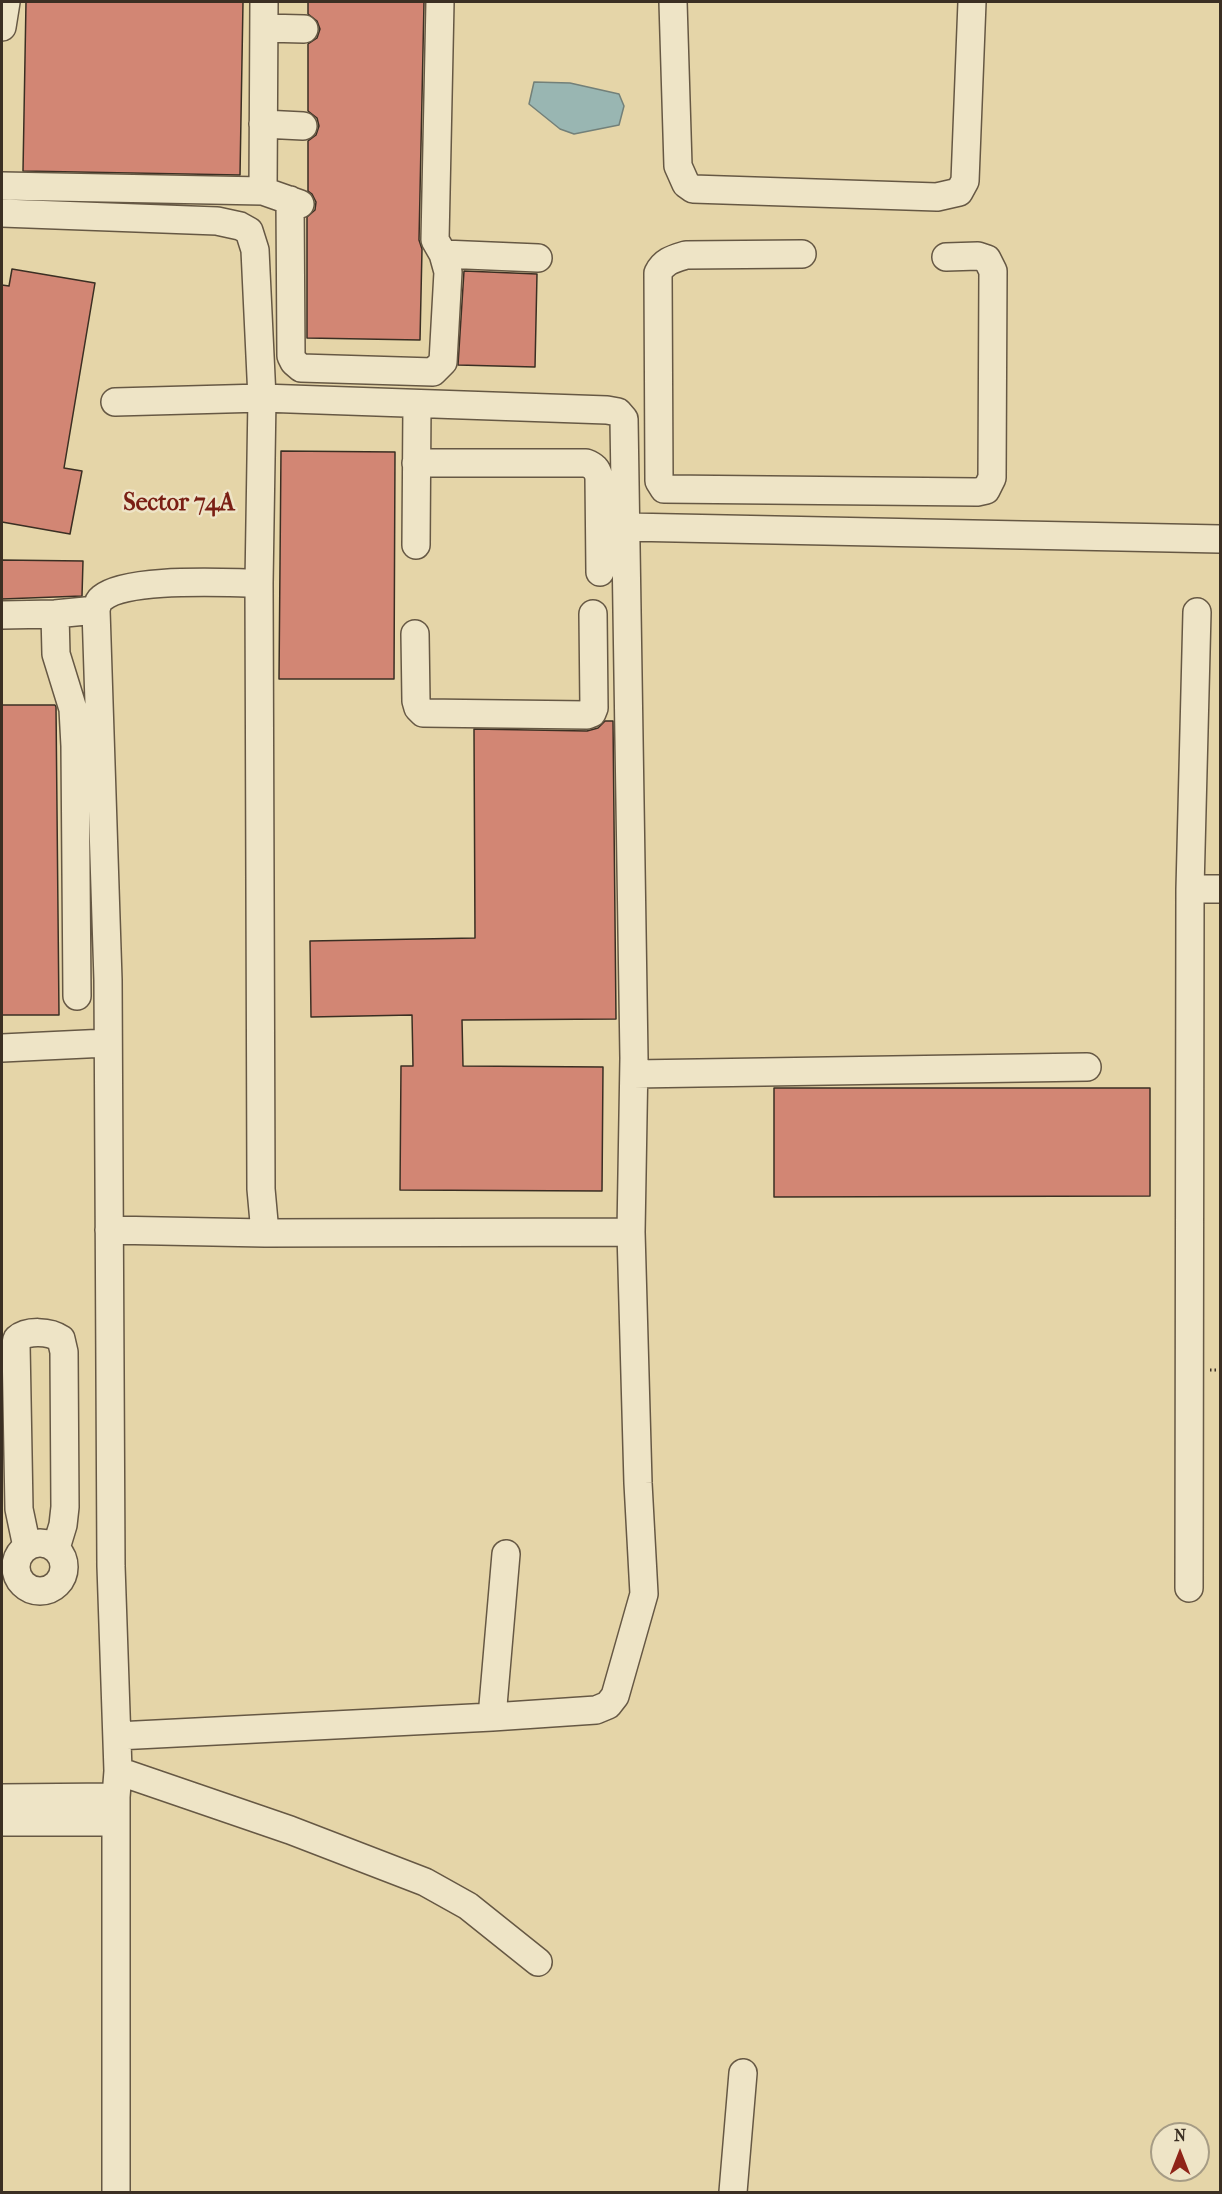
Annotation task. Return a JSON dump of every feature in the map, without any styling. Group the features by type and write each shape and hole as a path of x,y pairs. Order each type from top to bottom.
{"lane":[{"path":"2,27 6,2"},
{"path":"2,186 263,191 295,202 291,356 294,362 301,368 433,372 443,362 448,272 443,254 435,240 440,2"},
{"path":"673,2 678,165 686,184 693,189 937,197 959,192 965,181 972,2"},
{"path":"263,191 264,15 304,29"},
{"path":"263,124 303,126"},
{"path":"2,213 218,221 240,226 249,231 255,250 262,398 259,583 261,1189 265,1233"},
{"path":"443,254 538,258"},
{"path":"802,254 686,255 662,265 658,273 659,481 664,489 933,492 986,490 992,478 993,271 987,259 978,256 946,257"},
{"path":"115,402 262,398 607,410 618,412 625,423 634,1074 631,1232 638,1483 644,1594 621,1677 611,1703 596,1710 492,1718 117,1736"},
{"path":"416,545 417,404"},
{"path":"416,463 586,463 593,466 599,477 600,572"},
{"path":"723,490 724,529"},
{"path":"780,491 782,530"},
{"path":"878,491 879,532"},
{"path":"933,492 933,533"},
{"path":"627,527 1221,539"},
{"path":"116,2193 117,1736 111,1566 108,980 96,610 98,602 109,593 133,586 259,583"},
{"path":"2,615 96,610"},
{"path":"1189,1588 1190,890 1197,612"},
{"path":"54,614 56,654 69,693 74,719 76,996"},
{"path":"415,634 416,701 423,713 587,715 592,713 594,708 593,614"},
{"path":"594,692 629,692"},
{"path":"1190,890 1221,889"},
{"path":"2,1048 107,1043"},
{"path":"634,1074 1087,1067"},
{"path":"109,1230 265,1233 631,1232"},
{"path":"23,1334 58,1336 64,1352 65,1507 60,1557 64,1576 50,1590 40,1592 25,1587 20,1581 15,1565 19,1509 16,1344 17,1339 23,1334"},
{"path":"15,1565 37,1543 47,1543 60,1557 111,1566"},
{"path":"492,1718 506,1554"},
{"path":"2,1822 117,1797"},
{"path":"2,1798 117,1797 290,1830 425,1882 468,1906 538,1962"},
{"path":"733,2193 743,2073"}],"water":[{"path":"534,82 570,83 619,94 624,106 619,125 574,134 560,129 529,104"}],"building":[{"path":"26,2 243,2 240,175 23,171"},
{"path":"308,2 424,2 419,240 422,249 420,340 307,338 307,217 315,210 316,202 308,191 308,141 316,135 319,126 317,118 308,111 308,44 317,38 320,29 317,21 308,14"},
{"path":"12,269 95,283 64,468 82,471 70,534 2,522 2,285 9,286"},
{"path":"464,271 537,274 535,367 458,365"},
{"path":"281,451 395,452 394,679 279,679"},
{"path":"2,560 83,561 82,596 2,599"},
{"path":"2,705 55,705 56,707 59,1015 2,1015"},
{"path":"605,721 613,721 616,1019 462,1020 463,1066 603,1067 602,1191 400,1190 401,1066 413,1066 412,1015 311,1017 310,941 475,938 474,729 587,731 598,728"},
{"path":"774,1088 1150,1088 1150,1196 774,1197"}],"district":[{"name":"Sector 74A","path":"179,504"}]}
